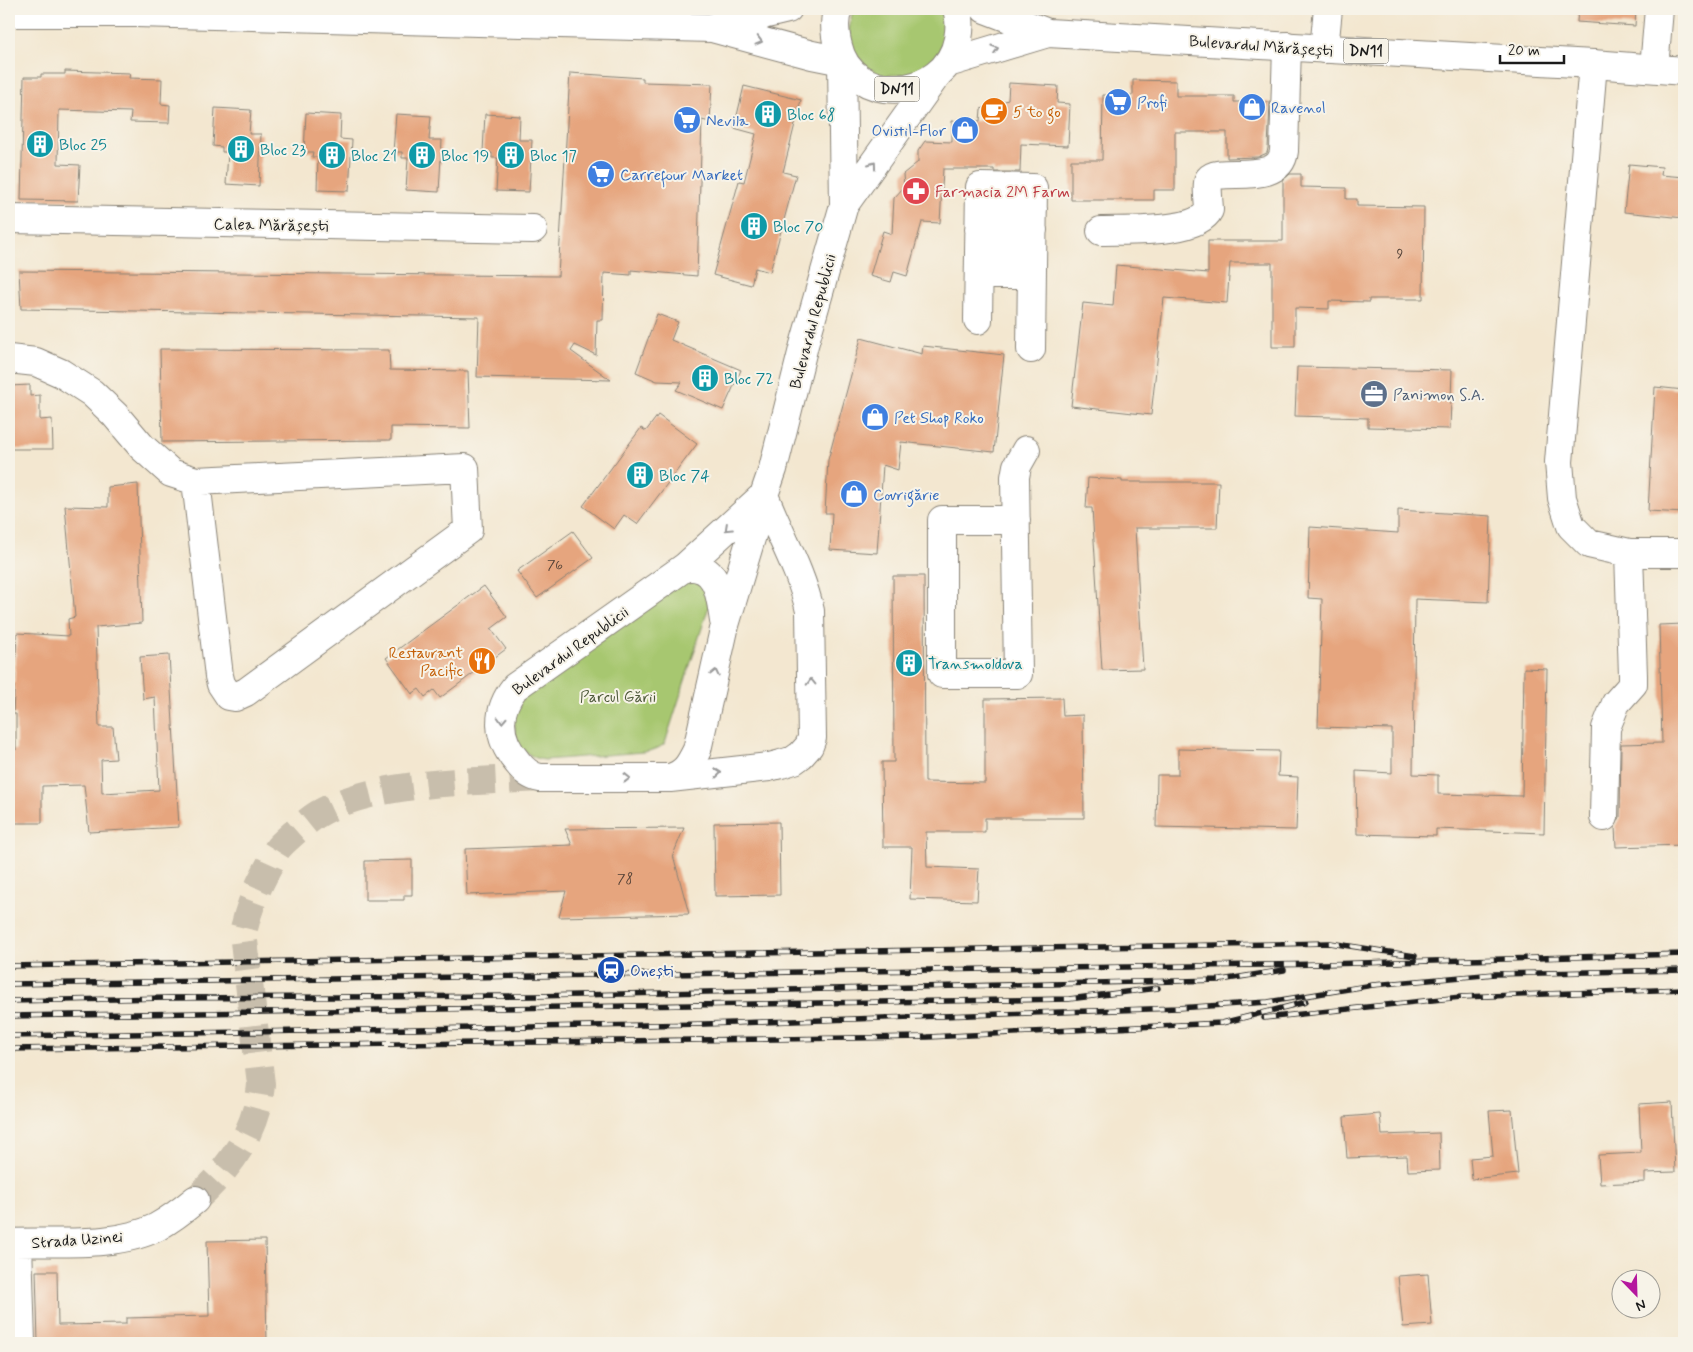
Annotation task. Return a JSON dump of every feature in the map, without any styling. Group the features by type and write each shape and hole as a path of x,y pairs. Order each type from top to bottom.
{"street":[{"path":"712,28 788,9"},
{"name":"Bulevardul Republicii","path":"670,778 678,775 688,767 697,750 725,625 773,469 804,345 844,205 842,61 834,32 838,9"},
{"name":"Bulevardul Republicii","path":"844,205 942,70 956,47 960,30 957,9"},
{"name":"Bulevardul Mărășești","path":"986,9 1048,33 1593,64 1684,71"},
{"path":"1324,49 1328,9"},
{"path":"1654,68 1659,9"},
{"path":"9,13 496,16 712,28 812,55 842,61"},
{"name":"Bulevardul Mărășești","path":"942,70 1048,33"},
{"path":"1101,230 1164,228 1192,223 1203,218 1209,210 1208,184 1210,178 1215,175 1226,174 1251,175 1272,168 1280,162 1284,151 1287,46"},
{"name":"DN11","path":"842,61 856,75 867,82 884,88 902,90 920,85 942,70"},
{"path":"1593,64 1559,462 1562,498 1571,526 1589,544 1629,553 1684,553"},
{"path":"978,320 980,187 1033,188 1031,349"},
{"name":"Calea Mărășești","path":"9,220 533,229"},
{"path":"979,242 1032,242"},
{"path":"979,242 1032,242"},
{"path":"9,359 36,362 61,373 92,393 115,415 142,447 171,473 196,481 465,468 468,530 246,692 235,697 229,696 221,684 219,676 196,481"},
{"path":"1016,520 942,520 942,674 1018,674 1016,472 1026,450"},
{"name":"Bulevardul Republicii","path":"764,495 799,574 810,611 812,738 809,746 802,754 794,760 769,768 670,778 540,778 532,776 522,768 508,750 501,729 505,702 515,687 685,567 764,495"},
{"path":"1604,817 1606,728 1616,703 1632,684 1634,676 1629,553"},
{"path":"685,567 694,566 700,568 714,579 720,592 725,625"},
{"name":"Strada Uzinei","path":"13,1243 92,1242 134,1236 176,1216 195,1200"},
{"path":"13,1243 21,1343"}],"green space":[{"path":"853,9 942,9 946,18 946,32 937,58 912,75 882,75 868,68 858,57 851,44 849,29"},
{"name":"Parcul Gării","path":"704,580 709,606 663,745 643,752 545,760 529,754 516,743 513,702 684,581"}],"building":[{"path":"1578,9 1636,9 1635,26 1577,22"},
{"name":"Bloc 25","path":"65,71 130,73 129,78 162,79 161,104 170,105 169,123 130,122 131,112 59,110 58,164 80,165 78,201 21,200 24,77 41,77 41,74 65,74"},
{"path":"570,73 643,78 643,82 712,84 710,122 702,120 697,276 631,270 631,275 604,273 603,320 597,320 596,355 575,345 571,351 611,380 477,377 479,317 21,309 19,271 558,276"},
{"path":"1133,80 1176,81 1176,96 1234,96 1234,102 1270,102 1267,153 1258,157 1227,158 1227,132 1175,132 1175,190 1154,190 1154,200 1071,200 1071,160 1102,160 1103,95 1133,95"},
{"path":"1009,83 1058,86 1057,103 1070,104 1068,146 1021,144 1020,172 994,172 994,169 943,169 940,223 922,222 907,276 894,272 891,282 870,276 883,231 892,234 894,198 904,187 903,174 918,162 918,151 925,141 952,142 952,121 980,121 981,109 1008,100"},
{"name":"Bloc 70","path":"744,86 801,100 783,172 796,175 770,272 755,268 751,285 713,275 739,181 744,182 756,134 734,128"},
{"name":"Bloc 23","path":"215,108 251,110 249,134 261,134 259,186 226,184 228,152 222,152 222,147 213,146"},
{"name":"Bloc 21","path":"306,113 341,115 340,139 352,140 349,191 317,190 318,157 312,157 313,152 304,152"},
{"name":"Bloc 19","path":"396,114 431,116 429,140 442,140 439,192 406,190 408,158 402,158 402,152 393,152"},
{"name":"Bloc 17","path":"485,114 520,116 519,140 532,140 529,192 496,191 498,158 492,158 492,153 483,152"},
{"path":"1629,164 1662,167 1661,175 1684,177 1684,218 1624,212"},
{"path":"1290,174 1301,174 1301,187 1346,188 1346,199 1357,199 1357,206 1424,207 1423,299 1369,299 1369,302 1329,301 1329,309 1295,308 1295,347 1272,347 1272,263 1230,263 1227,303 1164,298 1151,415 1071,406 1083,303 1113,306 1116,265 1208,273 1208,241 1283,241 1283,180"},
{"path":"657,314 678,322 671,340 741,370 723,410 676,390 682,382 657,381 636,372"},
{"path":"861,338 922,354 923,346 1004,355 994,452 901,442 898,470 883,465 877,553 830,550 832,513 825,513 828,460"},
{"path":"160,349 389,350 390,370 468,371 470,428 391,427 391,440 162,442"},
{"path":"1297,367 1452,370 1450,429 1368,427 1368,418 1295,416"},
{"path":"30,385 30,396 40,395 40,420 52,419 53,449 9,449 9,386"},
{"path":"1655,387 1684,390 1684,513 1648,511"},
{"name":"Bloc 74","path":"658,415 697,444 637,524 624,515 614,529 583,506 641,428 646,431"},
{"path":"1088,478 1122,480 1122,482 1219,482 1217,528 1135,528 1143,669 1102,670 1092,508 1086,508"},
{"path":"138,484 142,623 96,627 99,727 113,727 116,759 101,760 102,793 159,790 155,697 143,699 140,657 169,655 179,827 89,832 84,785 42,786 42,823 9,823 9,759 12,759 12,750 16,750 16,714 13,714 17,633 69,636 68,619 75,617 65,506 108,507 108,487"},
{"path":"1398,510 1491,516 1488,602 1415,599 1413,774 1438,775 1438,794 1522,796 1524,668 1547,669 1544,833 1436,829 1436,836 1357,834 1356,771 1392,773 1392,729 1318,727 1322,599 1308,598 1310,527 1398,533"},
{"path":"573,531 593,558 537,598 517,571"},
{"path":"893,576 924,576 925,782 985,783 985,699 1062,698 1063,716 1083,715 1084,818 985,818 985,832 926,832 927,867 979,869 977,901 910,899 912,847 883,847 882,762 894,762"},
{"path":"484,586 507,617 491,629 506,649 440,698 434,690 425,697 419,689 412,694 386,658"},
{"path":"1684,624 1684,845 1616,847 1615,827 1620,817 1621,744 1662,743 1659,625"},
{"path":"1178,749 1279,751 1278,776 1298,777 1296,830 1156,827 1157,775 1178,775"},
{"path":"779,822 780,895 715,896 714,823"},
{"name":"Onești","path":"684,828 673,855 689,914 559,917 566,891 467,895 465,849 572,845 565,829"},
{"path":"412,860 412,895 404,895 404,900 365,900 365,861"},
{"path":"1672,1102 1675,1172 1645,1173 1645,1182 1600,1184 1598,1155 1641,1153 1639,1104"},
{"path":"1512,1110 1518,1174 1472,1179 1470,1158 1493,1156 1489,1111"},
{"path":"1380,1114 1382,1135 1439,1133 1440,1170 1408,1171 1407,1156 1347,1158 1344,1117"},
{"path":"265,1240 267,1343 38,1343 36,1271 57,1271 58,1325 126,1324 126,1318 209,1316 207,1241"},
{"path":"1428,1274 1432,1325 1403,1327 1398,1276"}],"tunnel":[{"path":"195,1200 230,1162 247,1134 254,1118 261,1084 243,933 253,898 278,848 298,829 318,814 341,803 367,795 396,789 456,782 540,778"}],"railway":[{"path":"9,966 1330,943 1415,956"},
{"path":"9,984 1324,964 1684,954"},
{"path":"9,1001 536,996 1221,980 1284,970"},
{"path":"9,1036 705,1024 1178,1008 1268,1002 1373,985 1495,974 1684,970"},
{"path":"9,1016 1069,999 1158,988"},
{"path":"1264,1018 1461,997 1684,989"},
{"path":"9,1049 928,1037 1222,1023 1306,1002"}],"place":[{"name":"Profi","path":"1118,102"},
{"name":"Ravenol","path":"1252,107"},
{"name":"5 to go","path":"994,111"},
{"name":"Bloc 68","path":"768,114"},
{"name":"Nevila","path":"687,120"},
{"name":"Ovistil-Flor","path":"965,130"},
{"name":"Bloc 25","path":"40,144"},
{"name":"Bloc 23","path":"241,149"},
{"name":"Bloc 21","path":"332,155"},
{"name":"Bloc 19","path":"422,155"},
{"name":"Bloc 17","path":"511,155"},
{"name":"Carrefour Market","path":"601,174"},
{"name":"Farmacia 2M Farm","path":"916,191"},
{"name":"Bloc 70","path":"754,226"},
{"name":"Bloc 72","path":"705,378"},
{"name":"Panimon S.A.","path":"1374,394"},
{"name":"Pet Shop Roko","path":"875,417"},
{"name":"Bloc 74","path":"640,475"},
{"name":"Covrigărie","path":"854,494"},
{"name":"Restaurant Pacific","path":"482,661"},
{"name":"Transmoldova","path":"909,663"},
{"name":"Onești","path":"611,970"}]}
